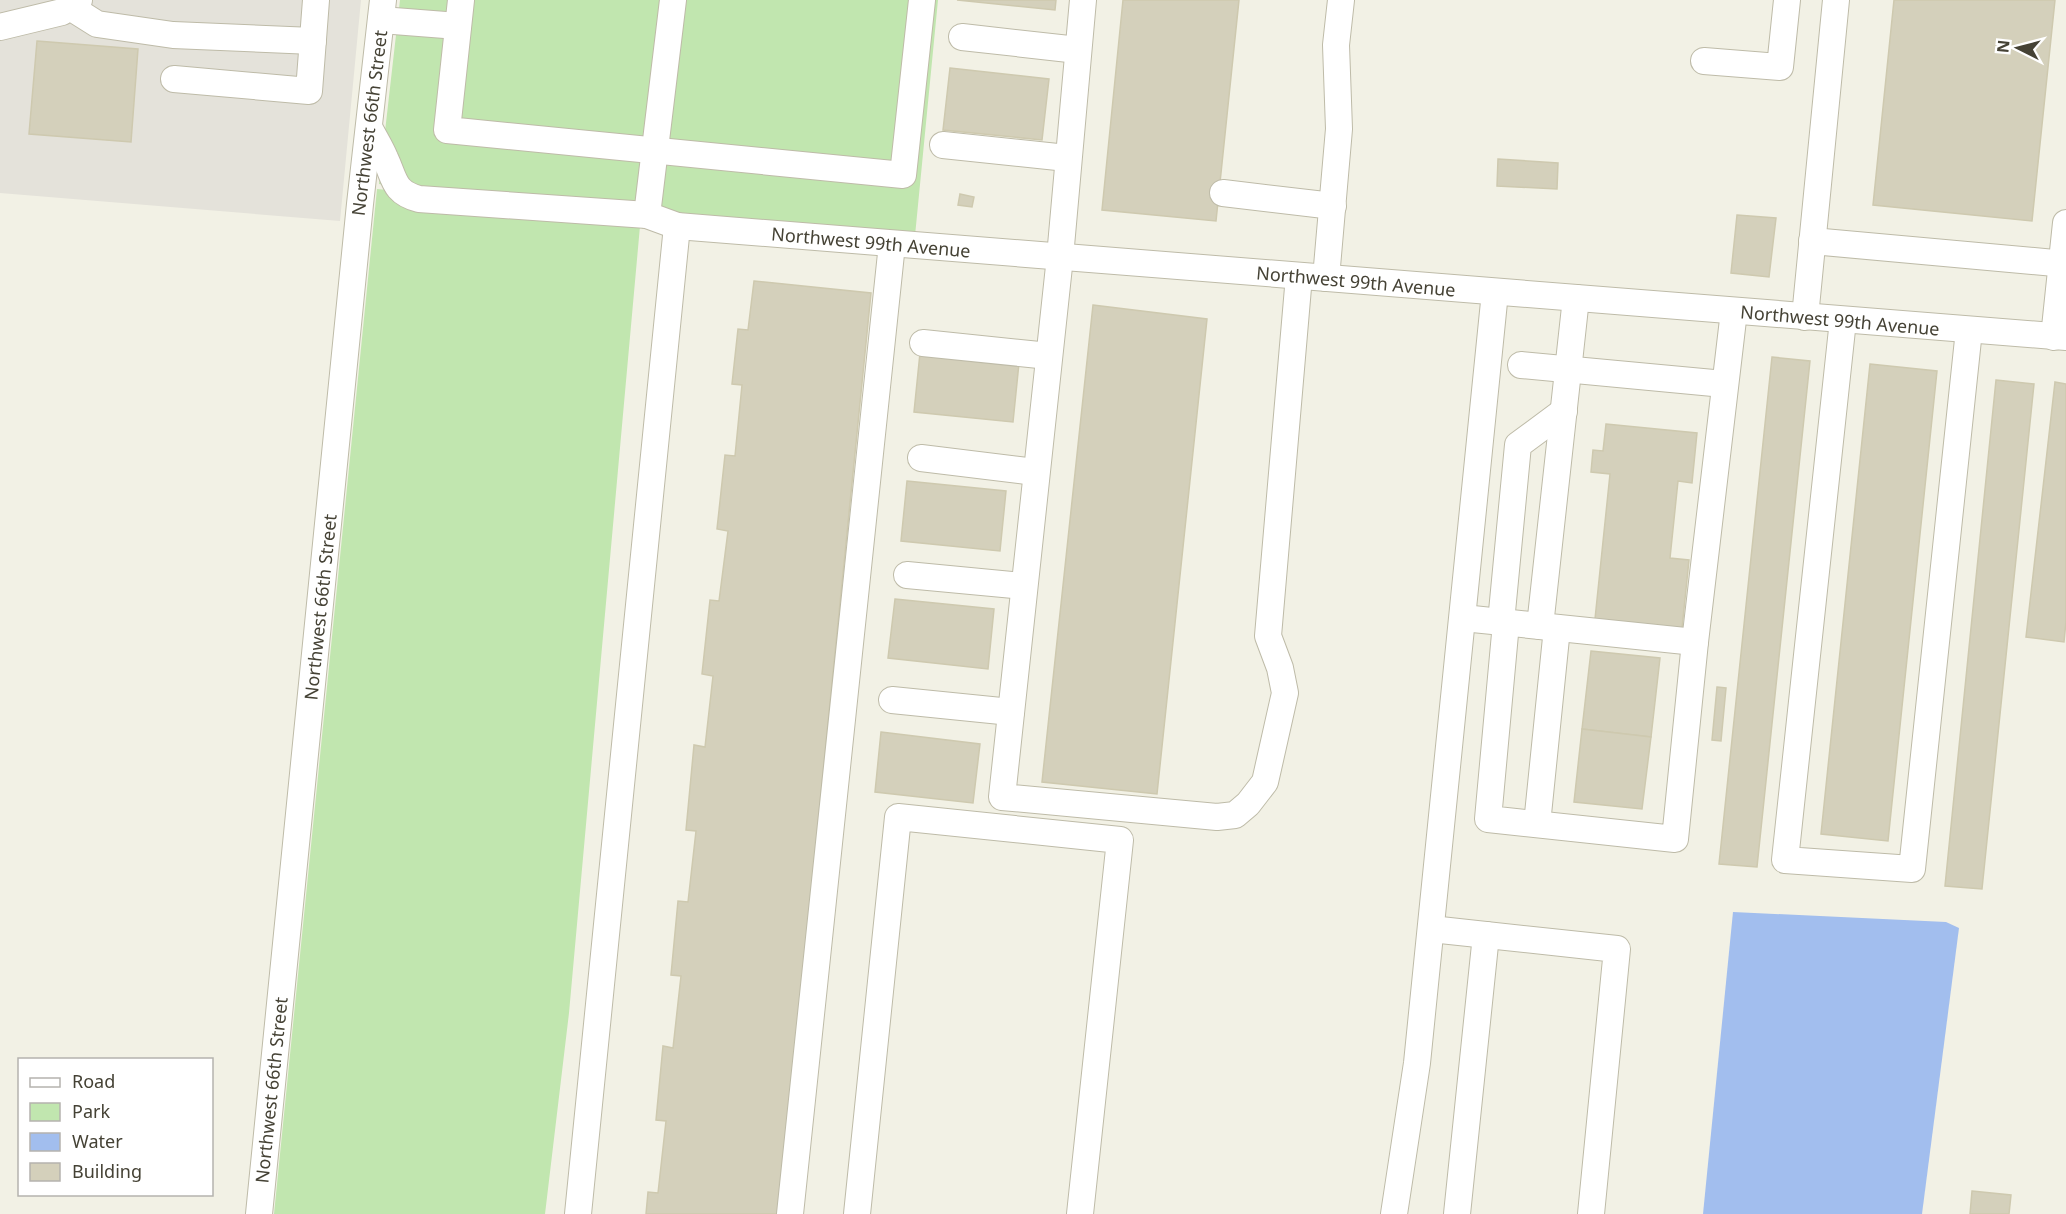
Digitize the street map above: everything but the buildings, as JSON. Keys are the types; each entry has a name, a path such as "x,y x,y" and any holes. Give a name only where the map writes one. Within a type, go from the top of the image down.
{"street":[{"path":"174,79 309,91 316,0"},
{"path":"461,0 447,130 903,175 922,0"},
{"path":"647,215 673,0"},
{"path":"1083,0 1067,158 1060,257 1035,472 1002,797 1217,817 1235,815 1248,804 1265,782 1285,693 1280,668 1268,636 1299,276"},
{"path":"1326,278 1339,129 1336,45 1341,0"},
{"path":"1704,61 1780,68 1787,0"},
{"path":"1805,317 1836,0"},
{"path":"0,27 21,24 74,3 97,24 173,35 313,41"},
{"path":"382,10 458,26"},
{"name":"Northwest 66th Street","path":"259,1214 382,10"},
{"path":"962,37 1078,50"},
{"name":"Northwest 99th Avenue","path":"369,129 387,161 395,184 412,197 647,215 677,226 2060,337"},
{"path":"944,145 1067,158"},
{"path":"1223,193 1333,206"},
{"path":"2060,337 2066,223"},
{"path":"578,1214 677,226"},
{"path":"1812,240 2064,264"},
{"path":"790,1214 892,244"},
{"path":"1394,1214 1415,1082 1495,292"},
{"path":"1536,824 1548,627 1548,542 1576,298"},
{"path":"1564,411 1518,445 1488,819 1675,839 1695,642 1734,311"},
{"path":"1843,320 1785,860 1912,869 1969,330"},
{"path":"923,344 1049,356"},
{"path":"1521,365 1724,384"},
{"path":"921,458 1035,472"},
{"path":"1509,548 1548,542"},
{"path":"907,575 1023,586"},
{"path":"1462,618 1695,642"},
{"path":"892,700 1011,712"},
{"path":"857,1214 898,817 1120,840 1080,1214"},
{"path":"1431,929 1617,949 1591,1214"},
{"path":"1457,1214 1486,935"}],"shaded area":[{"path":"0,0 361,0 340,221 0,193"}],"green space":[{"path":"400,0 938,0 914,246 641,215 569,1013 545,1214 274,1214 377,189 597,210 379,184"}],"water":[{"path":"1733,912 1946,922 1959,928 1922,1214 1703,1214"}]}
